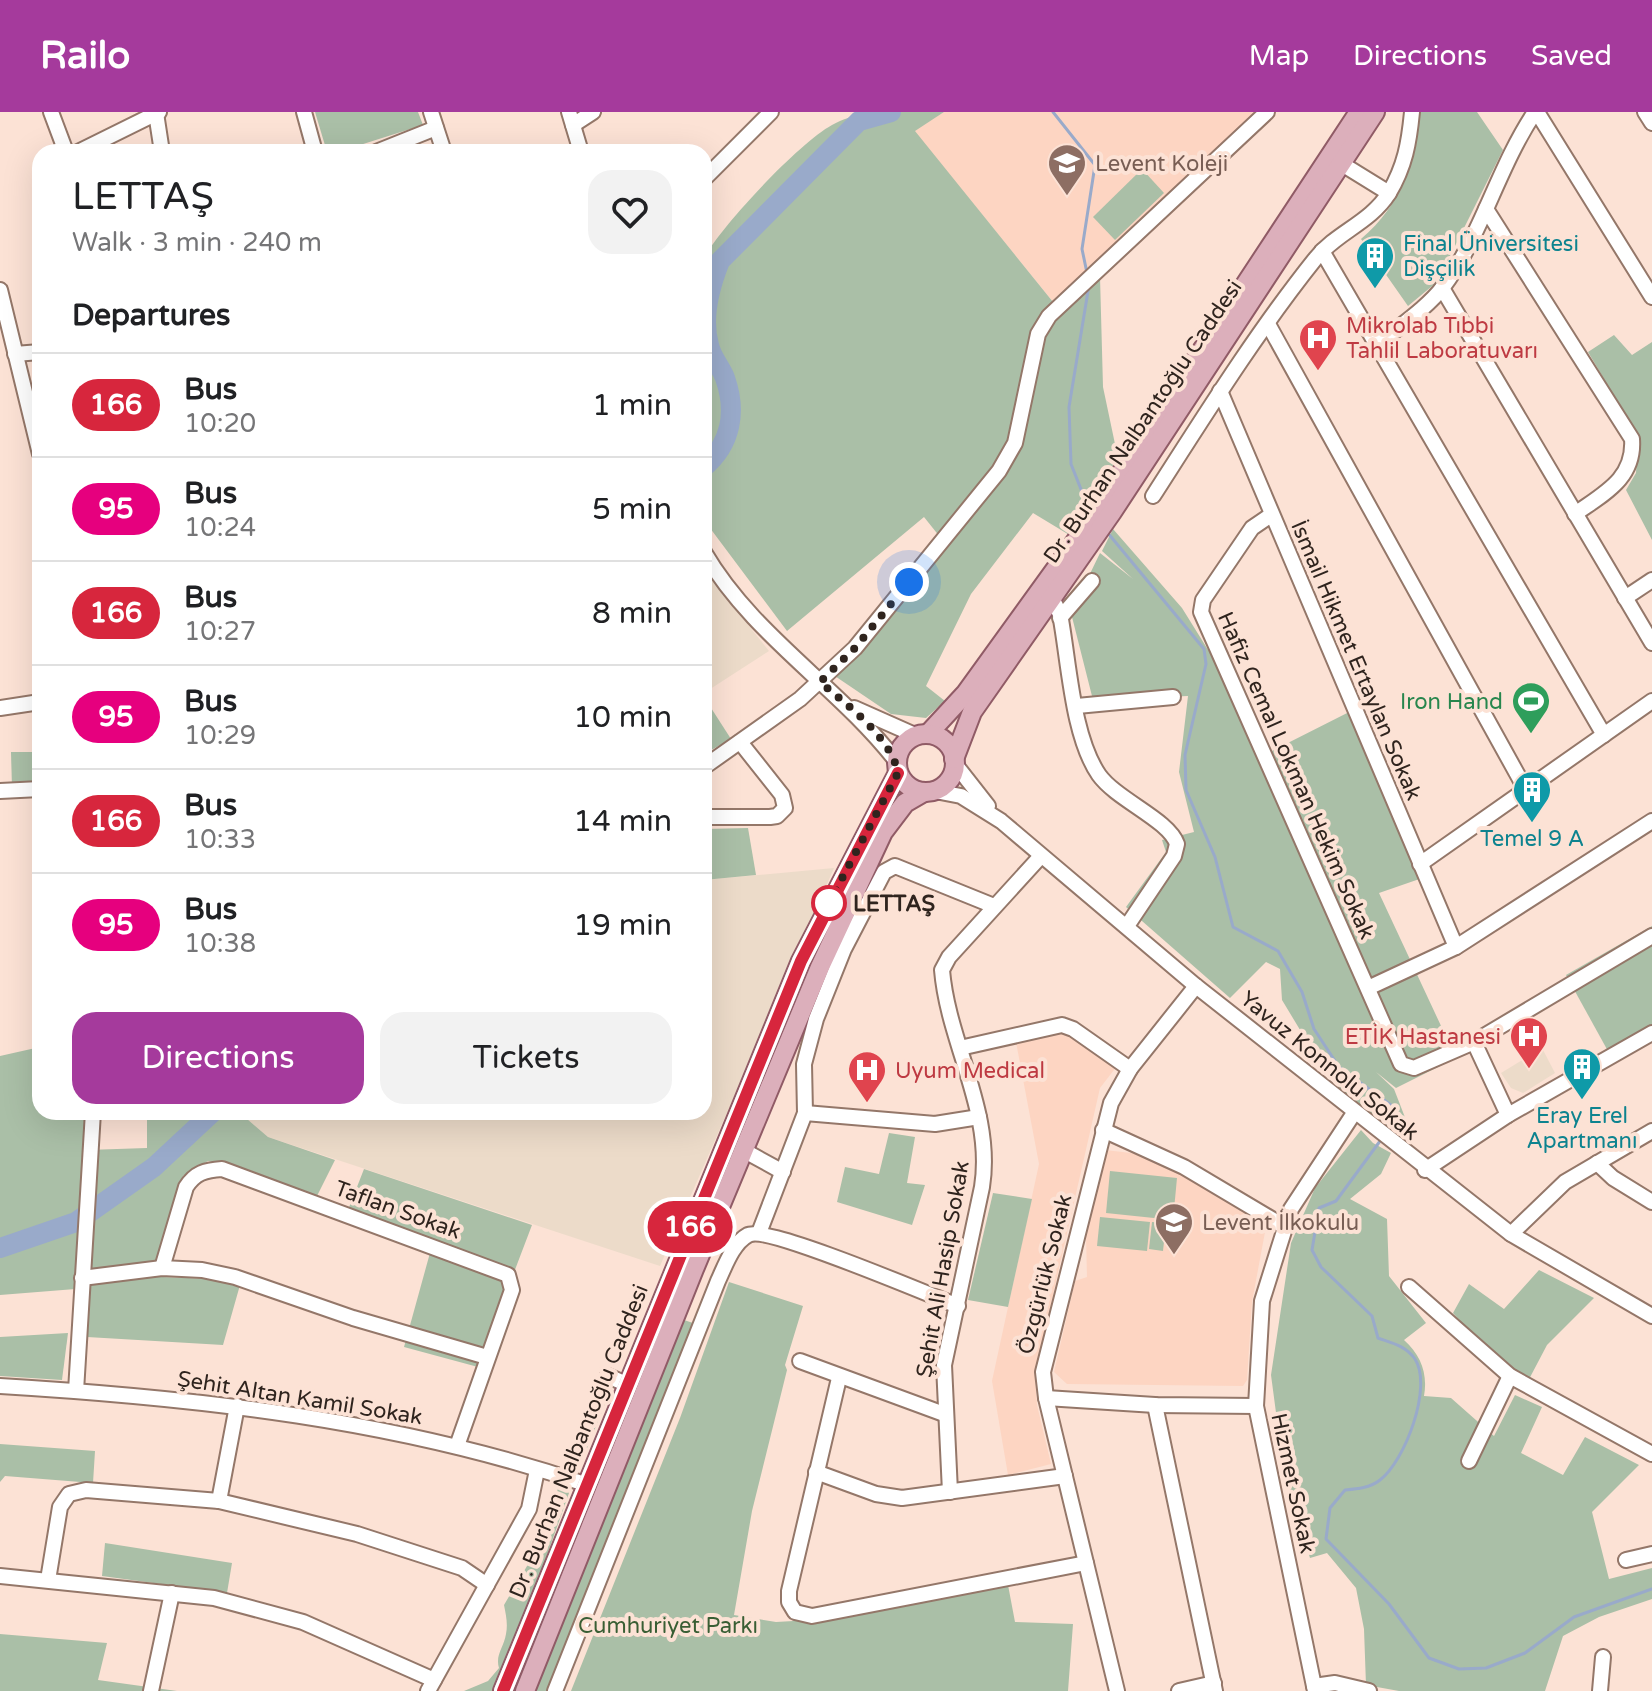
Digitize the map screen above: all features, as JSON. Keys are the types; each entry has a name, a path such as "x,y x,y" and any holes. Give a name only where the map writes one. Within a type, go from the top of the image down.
{"main road":[{"name":"Dr. Burhan Nalbantoğlu Caddesi","path":"1107,507 1359,112"},
{"name":"Dr. Burhan Nalbantoğlu Caddesi","path":"922,735 962,698 1084,540 1375,112"},
{"name":"Dr. Burhan Nalbantoğlu Caddesi","path":"955,762 972,712 1052,598 1084,540"},
{"path":"922,735 945,742 955,762 949,781 930,792 908,787 898,767 903,746 922,735"},
{"name":"Dr. Burhan Nalbantoğlu Caddesi","path":"503,1691 801,961 898,767"},
{"name":"Dr. Burhan Nalbantoğlu Caddesi","path":"525,1691 815,977 883,832 905,803 930,792"}],"street":[{"path":"51,112 63,144"},
{"path":"304,112 313,144"},
{"path":"431,112 441,144"},
{"path":"576,144 571,119 593,112"},
{"path":"712,171 771,112"},
{"path":"712,761 820,682 855,648 999,471 1015,443 1038,334 1067,297 1267,112"},
{"path":"1153,496 1220,391 1322,251 1367,219 1389,193 1407,155 1412,112"},
{"path":"1377,345 1442,288 1486,209 1508,156 1536,112 1652,297"},
{"path":"1645,112 1652,123"},
{"path":"94,144 158,113 161,144"},
{"path":"405,144 436,128"},
{"path":"1342,164 1389,193"},
{"path":"1486,209 1632,439 1631,457 1622,480 1575,514"},
{"path":"1322,251 1604,735"},
{"path":"1442,288 1652,643"},
{"path":"0,290 32,422"},
{"path":"1268,324 1526,790"},
{"path":"15,354 32,353"},
{"name":"İsmail Hikmet Ertaylan Sokak","path":"1220,391 1456,947"},
{"name":"Hafiz Cemal Lokman Hekim Sokak","path":"1271,515 1252,528 1203,600 1201,612 1398,1061 1405,1067 1419,1067 1474,1042"},
{"path":"712,563 755,620 843,702 898,767"},
{"path":"1625,598 1652,580"},
{"path":"1060,618 1092,581"},
{"path":"1052,598 1060,618 1085,744 1100,775 1119,796 1176,840 1175,854 1127,926"},
{"path":"1077,706 1173,697"},
{"path":"1420,864 1652,701"},
{"path":"843,702 922,735"},
{"path":"0,708 32,703"},
{"path":"712,817 770,817 785,808 782,795 740,742"},
{"name":"Yavuz Konnolu Sokak","path":"955,762 1001,821"},
{"path":"0,791 32,789"},
{"name":"Yavuz Konnolu Sokak","path":"930,792 961,796 1001,821 1196,986 1425,1170 1511,1234 1652,1316"},
{"path":"1368,988 1456,947 1652,821"},
{"name":"Şehit Ali Hasip Sokak","path":"950,1492 944,1365 984,1177 979,1117 960,1048 943,966 1041,856"},
{"path":"759,1233 805,1113 804,1064 816,1019 844,949 886,869 895,866 994,906"},
{"path":"1508,1115 1474,1042 1652,936"},
{"name":"Özgürlük Sokak","path":"1117,1691 1046,1398 1044,1367 1113,1099 1130,1069 1196,986"},
{"path":"960,1048 1066,1026 1130,1069"},
{"path":"1425,1170 1508,1115 1652,1033"},
{"path":"805,1113 935,1124 979,1117"},
{"name":"Hizmet Sokak","path":"1314,1689 1256,1406 1262,1301 1295,1201 1354,1113"},
{"path":"76,1391 93,1120"},
{"path":"1103,1130 1184,1167 1285,1227"},
{"path":"1511,1234 1552,1192 1652,1131"},
{"path":"743,1150 783,1172"},
{"path":"1597,1163 1613,1178 1652,1202"},
{"name":"Taflan Sokak","path":"162,1268 186,1187 193,1176 207,1169 222,1169 508,1275 512,1290 457,1446"},
{"path":"555,1691 718,1281 747,1235 759,1233 840,1259 958,1306"},
{"path":"82,1278 162,1268 235,1277 353,1318 487,1357"},
{"path":"1409,1287 1510,1376 1652,1454"},
{"path":"800,1361 839,1378 944,1414"},
{"path":"608,1376 626,1384"},
{"path":"1469,1461 1510,1376"},
{"path":"839,1378 789,1591 793,1610 812,1616 1086,1563"},
{"name":"Şehit Altan Kamil Sokak","path":"0,1386 237,1406 357,1424 457,1446 588,1485"},
{"path":"1046,1398 1155,1405 1256,1406"},
{"path":"1155,1405 1215,1687 1179,1691"},
{"path":"219,1501 237,1406"},
{"path":"0,1576 214,1598 303,1622 431,1686 529,1509 537,1470"},
{"path":"816,1472 885,1496 950,1492 1065,1476"},
{"path":"48,1580 60,1507 69,1494 86,1490 219,1501 357,1534 462,1568 487,1585"},
{"path":"1626,1560 1652,1554"},
{"path":"151,1691 172,1593"},
{"path":"1600,1691 1603,1657"},
{"path":"1314,1689 1335,1683 1369,1691"}],"shaded area":[{"name":"Levent Koleji","path":"944,112 1255,112 1054,303 914,131"},
{"path":"712,580 769,651 712,688"},
{"path":"834,868 660,1266 268,1137 248,1120 712,1120 712,879"},
{"path":"1058,1027 1117,1066 1100,1088 1035,1374 1037,1405 1051,1464 1008,1475 992,1381 1039,1164 1016,1042"},
{"name":"ETİK Hastanesi","path":"1542,1048 1555,1073 1523,1093 1511,1088 1501,1073"},
{"name":"Levent İlkokulu","path":"1105,1150 1140,1154 1172,1165 1256,1215 1265,1232 1252,1302 1247,1380 1243,1386 1067,1384 1054,1372 1075,1281 1087,1277 1086,1235"}],"green space":[{"path":"315,112 418,112 423,125 363,144 325,144"},
{"path":"867,112 944,112 915,131 1053,302 1100,277 1103,387 1119,463 1071,536 1033,513 971,594 926,686 945,701 926,718 891,714 826,670 940,537 924,517 787,631 712,531 712,246 782,166 818,135 844,119"},
{"path":"1419,112 1477,112 1503,150 1437,282 1408,306 1361,239 1387,212 1403,182 1413,150"},
{"path":"1142,169 1164,193 1115,240 1093,217"},
{"path":"1614,335 1632,355 1652,342 1652,540 1626,490 1636,473 1638,436 1588,352"},
{"path":"1113,529 1182,608 1210,653 1258,758 1359,707 1431,875 1379,893 1456,1058 1396,1088 1376,1072 1394,1089 1406,1120 1398,1135 1341,1090 1317,1058 1282,1000 1280,969 1266,962 1230,998 1126,907 1166,852 1162,840 1194,832 1179,772 1188,696 1093,700 1071,613 1100,553 1133,579 1102,551"},
{"path":"712,709 731,739 712,750"},
{"path":"11,752 32,752 32,786 12,787"},
{"path":"748,828 756,875 712,879 712,829"},
{"path":"1652,926 1652,1040 1614,1062 1566,975"},
{"path":"32,1049 32,1120 89,1120 87,1150 147,1148 147,1120 248,1120 268,1137 335,1160 316,1198 249,1170 208,1161 183,1176 163,1277 213,1279 240,1285 223,1345 87,1337 88,1288 0,1295 0,1056"},
{"path":"1361,1130 1373,1143 1391,1153 1381,1174 1350,1199 1387,1219 1389,1276 1426,1323 1404,1340 1422,1365 1424,1396 1451,1398 1494,1436 1515,1395 1542,1407 1521,1453 1563,1475 1585,1437 1639,1465 1592,1512 1609,1579 1652,1568 1652,1599 1599,1617 1563,1636 1545,1691 1399,1691 1366,1685 1364,1629 1356,1588 1327,1553 1310,1558 1284,1473 1271,1375 1291,1243 1315,1188"},
{"path":"889,1133 915,1137 907,1183 925,1185 912,1225 837,1202 845,1167 879,1174"},
{"path":"364,1169 532,1225 478,1367 404,1347 433,1242 348,1210"},
{"path":"1110,1171 1177,1178 1173,1220 1106,1213"},
{"path":"993,1193 1032,1199 1008,1307 968,1300"},
{"path":"1100,1217 1150,1222 1147,1251 1097,1246"},
{"path":"1152,1222 1166,1223 1163,1251 1149,1249"},
{"path":"1539,1270 1594,1298 1547,1345 1527,1383 1484,1348 1453,1313 1469,1284 1504,1309"},
{"name":"Cumhuriyet Parkı","path":"729,1282 803,1306 785,1365 787,1370 752,1511 734,1615 776,1622 829,1619 1008,1585 1015,1622 1073,1624 1068,1691 571,1691 680,1418"},
{"path":"681,1319 693,1323 549,1691 533,1691"},
{"path":"68,1333 62,1380 0,1376 0,1337"},
{"path":"607,1386 611,1389 581,1463 569,1465"},
{"path":"0,1444 95,1451 93,1483 5,1476 0,1482"},
{"path":"559,1479 569,1493 499,1691 464,1691 488,1681 499,1668 499,1655 507,1630 504,1605 553,1522"},
{"path":"105,1543 232,1563 227,1593 102,1576"},
{"path":"0,1634 107,1643 98,1680 177,1691 0,1691"}],"waterway":[{"path":"712,285 720,261 859,121 891,112"},
{"path":"1053,112 1095,165 1082,249 1087,273"},
{"path":"1088,507 1071,464 1069,407 1089,285"},
{"path":"712,354 729,391 731,415 726,438 712,459"},
{"path":"1107,532 1204,649 1206,664 1185,755 1186,790 1215,857 1233,927 1278,951 1302,992 1314,1029 1339,1067 1395,1108 1386,1130"},
{"path":"0,1248 76,1222 154,1167 204,1120"},
{"path":"1383,1137 1336,1201 1319,1208 1312,1250 1321,1267 1372,1316 1378,1338 1403,1348 1415,1359 1421,1387 1414,1423 1399,1457 1372,1485 1345,1490 1330,1508 1326,1539 1389,1604 1429,1658 1459,1669 1486,1668 1525,1653 1574,1617 1652,1589"}],"bus line":[{"name":"166","path":"503,1691 674,1265 801,961 898,773"}],"place":[{"name":"Levent Koleji","path":"1067,197"},
{"name":"Final Üniversitesi Dişçilik","path":"1375,290"},
{"name":"Mikrolab Tıbbi Tahlil Laboratuvarı","path":"1318,372"},
{"name":"Iron Hand","path":"1531,735"},
{"name":"Temel 9 A","path":"1532,824"},
{"name":"LETTAŞ","path":"829,903"},
{"name":"ETİK Hastanesi","path":"1529,1070"},
{"name":"Eray Erel Apartmanı","path":"1582,1101"},
{"name":"Uyum Medical","path":"867,1104"},
{"name":"Levent İlkokulu","path":"1174,1256"}],"route":[{"path":"829,903 898,773 897,762 879,739 820,682 855,648 909,582"}]}
